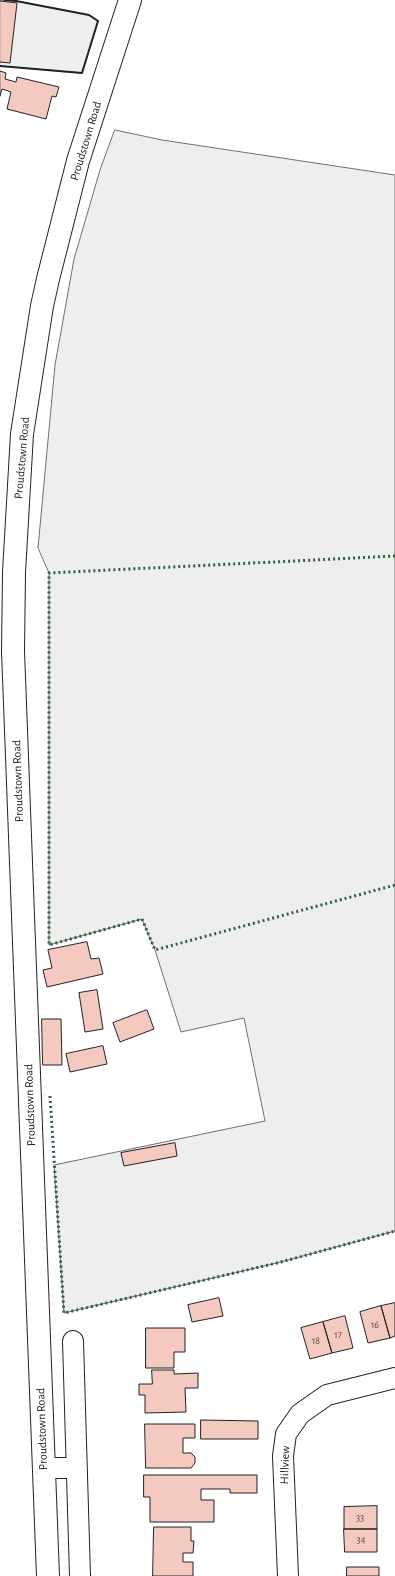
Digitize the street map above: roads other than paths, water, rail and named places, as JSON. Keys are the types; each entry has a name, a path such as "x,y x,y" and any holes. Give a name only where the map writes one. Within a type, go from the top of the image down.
{"main road":[{"name":"Proudstown Road","path":"48,1576 13,651 14,572 22,434 48,279 78,161 130,0"}],"street":[{"path":"73,1341 80,1576"},
{"name":"Hillview","path":"288,1576 283,1456 286,1434 300,1414 327,1395 395,1378"},
{"path":"44,1468 76,1468"}]}
